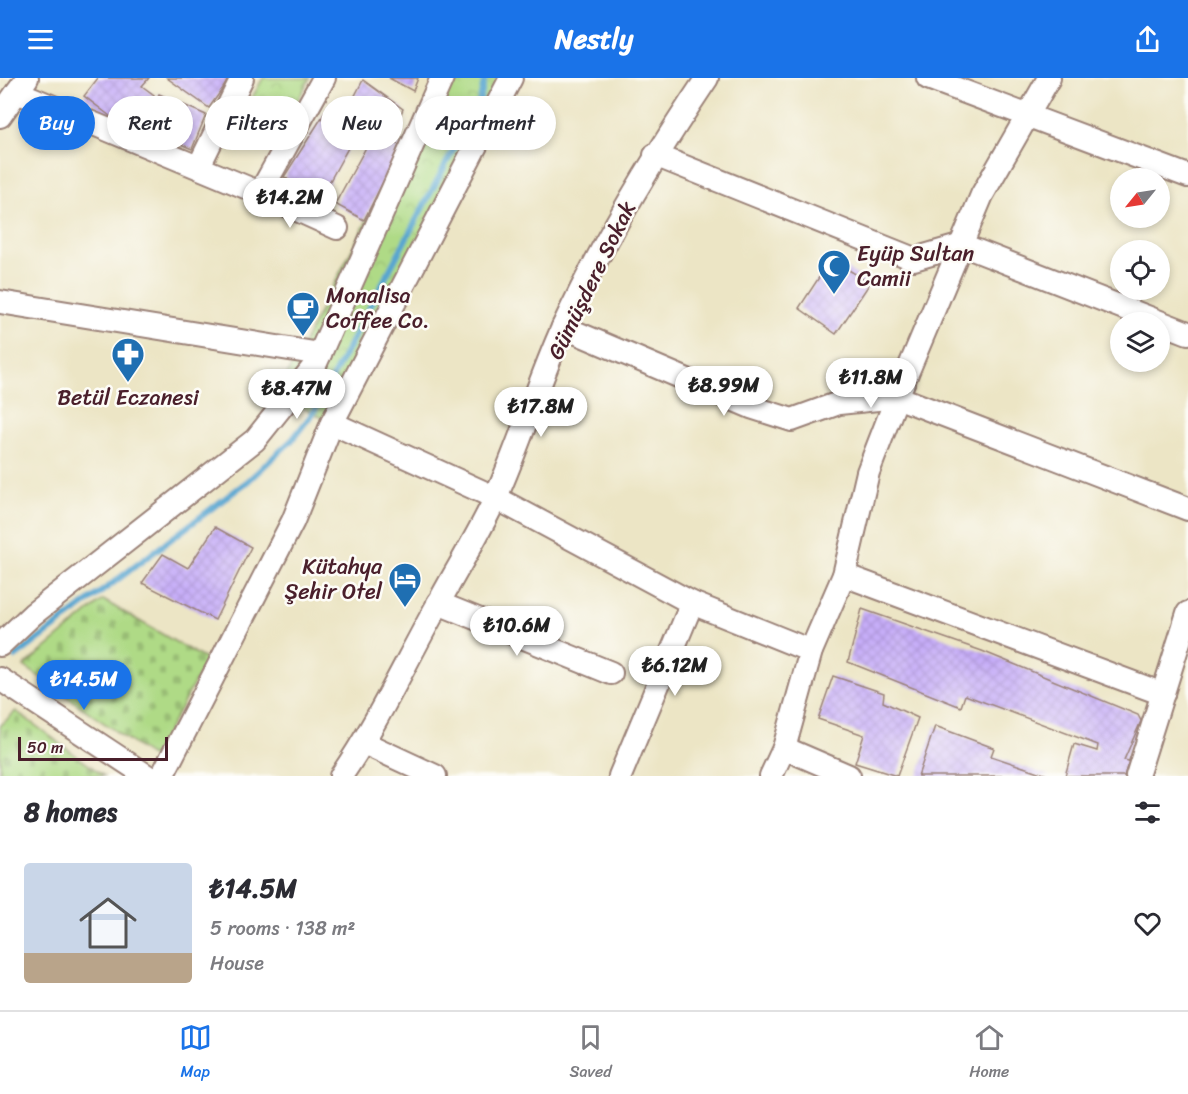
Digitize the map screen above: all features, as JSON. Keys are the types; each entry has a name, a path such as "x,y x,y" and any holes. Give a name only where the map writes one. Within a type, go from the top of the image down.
{"street":[{"path":"199,166 242,78"},
{"path":"260,193 324,78"},
{"path":"0,645 33,614 255,440 315,365 442,78"},
{"path":"162,776 293,521 332,423 511,78"},
{"name":"Gümüşdere Sokak","path":"341,776 364,743 438,603 465,560 496,498 563,327 655,155 707,78"},
{"path":"928,78 1188,176"},
{"path":"771,776 784,748 812,651 844,575 868,472 897,397 982,195 1049,78"},
{"path":"0,116 22,85 337,228"},
{"path":"655,155 914,259 962,245 1188,333"},
{"path":"0,302 320,354"},
{"path":"563,327 751,407 792,420 839,403 897,397 1188,509"},
{"path":"332,423 496,498 692,603 812,651"},
{"path":"844,575 1163,694"},
{"path":"438,603 611,673"},
{"path":"620,776 692,603"},
{"path":"1137,776 1188,614"},
{"path":"0,679 147,776"},
{"path":"364,743 435,776"},
{"path":"784,748 849,776"}],"green space":[{"path":"263,78 310,78 300,96 253,96"},
{"path":"441,78 510,78 501,96 432,96"},
{"path":"415,128 415,150 473,150 332,423 277,394"},
{"path":"103,600 207,660 153,758 24,666"},
{"path":"16,711 104,776 0,776 0,726"}],"building":[{"path":"98,78 149,78 142,86 154,95 107,96 107,114 95,104 95,96 84,96"},
{"path":"167,78 230,78 217,96 205,96 205,105"},
{"path":"389,78 418,78 413,91"},
{"path":"363,80 385,96 355,96"},
{"path":"193,109 205,115 193,147"},
{"path":"321,119 321,150 347,150 320,199 284,177 301,150 309,150 309,138"},
{"path":"365,150 399,150 364,220 335,204"},
{"name":"Eyüp Sultan Camii","path":"831,259 870,283 836,334 799,308"},
{"path":"215,527 251,547 215,620 142,583 163,554 188,568"},
{"path":"862,609 982,651 1138,715 1141,721 1124,760 1129,761 1124,776 1065,776 1074,744 1097,751 1098,745 965,695 961,707 848,662"},
{"path":"833,676 884,693 883,702 918,718 897,776 855,763 864,735 818,719"},
{"path":"935,726 994,748 991,756 1050,776 918,776"}],"waterway":[{"path":"15,657 248,481 292,440 315,410 480,100 485,78"}],"place":[{"name":"Eyüp Sultan Camii","path":"834,295"},
{"name":"Monalisa Coffee Co.","path":"303,337"},
{"name":"Betül Eczanesi","path":"128,383"},
{"name":"Kütahya Şehir Otel","path":"405,608"}]}
